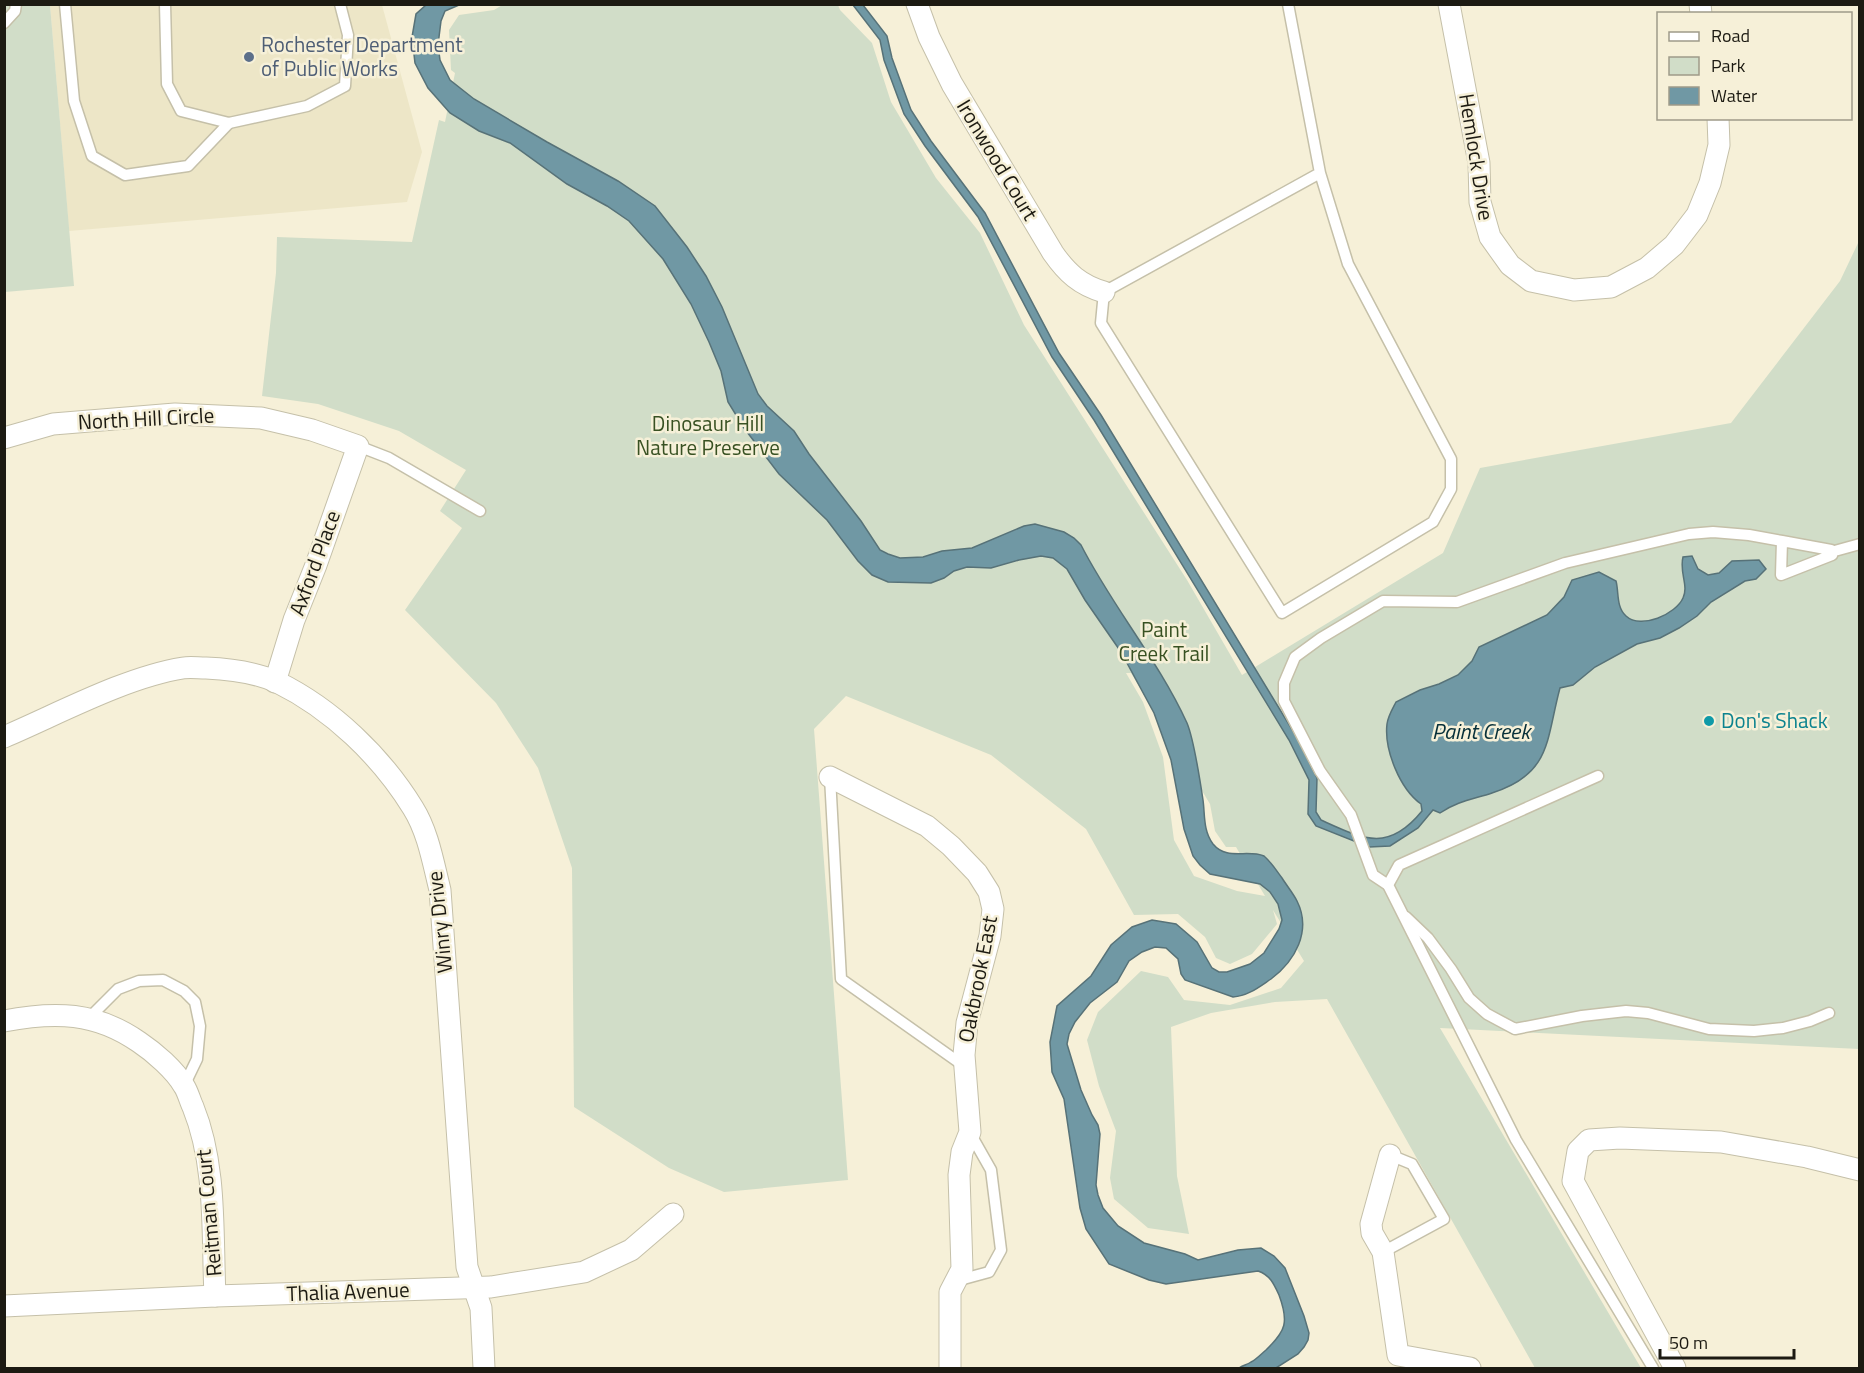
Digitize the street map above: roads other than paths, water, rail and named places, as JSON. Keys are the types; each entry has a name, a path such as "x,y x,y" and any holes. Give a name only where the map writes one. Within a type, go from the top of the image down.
{"street":[{"name":"Ironwood Court","path":"917,4 929,37 952,84 1053,253 1066,272 1077,281 1089,288 1104,292"},
{"name":"Hemlock Drive","path":"1449,4 1479,163 1480,202 1490,237 1510,265 1531,280 1574,290 1611,287 1647,268 1674,245 1697,215 1710,183 1719,145 1718,120"},
{"name":"North Hill Circle","path":"4,438 53,424 176,414 261,418 312,430 358,446"},
{"name":"Axford Place","path":"275,682 294,620 358,446"},
{"name":"Winry Drive","path":"4,738 121,686 157,673 185,667 228,669 275,682 312,702 351,733 386,770 414,809 429,842 440,890 467,1267 481,1311 484,1368"},
{"name":"Oakbrook East","path":"830,777 927,826 951,846 977,873 989,892 993,909 990,936 967,1023 964,1066 970,1132 962,1152 959,1175 962,1269 951,1292 950,1368"},
{"name":"Reitman Court","path":"4,1021 57,1015 89,1018 123,1031 153,1052 184,1086 200,1125 209,1172 215,1296"},
{"path":"1676,1368 1573,1181 1578,1151 1589,1140 1620,1138 1721,1142 1806,1157 1860,1170"},
{"path":"1390,1155 1371,1224 1372,1233 1383,1252 1398,1355 1470,1368"},
{"name":"Thalia Avenue","path":"4,1306 215,1296 475,1288 584,1272 631,1250 673,1214"}],"lane":[{"path":"4,22 15,11 16,4"},
{"path":"65,4 74,101 93,156 125,175 188,166 229,123"},
{"path":"165,4 167,84 180,111 229,123 307,106 345,86 348,35 340,4"},
{"path":"1288,4 1320,173 1348,264 1451,459 1451,489 1433,522 1282,613 1101,323 1104,292 1320,173"},
{"path":"358,446 389,458 480,511"},
{"path":"1653,1368 1516,1140 1388,885 1373,875 1351,815 1320,771 1284,701 1284,683 1295,657 1321,638 1383,601 1457,603 1565,563 1689,534 1713,532 1749,535 1831,550 1831,552"},
{"path":"1782,541 1781,575 1832,555 1831,552"},
{"path":"1831,552 1860,544"},
{"path":"1388,885 1399,865 1598,776"},
{"path":"830,777 841,979 964,1066"},
{"path":"1400,910 1428,938 1469,998 1487,1014 1515,1029 1582,1016 1626,1011 1648,1013 1709,1029 1754,1031 1801,1023 1829,1013"},
{"path":"89,1018 118,989 140,981 163,980 184,991 195,1002 200,1026 197,1059 184,1086"},
{"path":"956,1281 989,1272 1000,1250 991,1170 970,1132"},
{"path":"1383,1252 1444,1219 1412,1164 1390,1155"}],"water":[{"path":"426,5 459,5 445,11 441,21 438,45 440,60 450,80 474,99 618,181 655,206 706,276 722,307 758,394 767,406 794,431 880,550 900,558 923,557 942,551 972,548 1024,526 1035,524 1064,532 1081,545 1093,568 1163,677 1187,723 1210,839 1224,852 1264,856 1276,869 1295,898 1303,923 1299,944 1280,972 1248,993 1233,997 1185,980 1181,974 1178,959 1166,948 1155,947 1129,961 1117,982 1090,1003 1075,1022 1067,1044 1081,1090 1100,1134 1096,1185 1098,1195 1103,1208 1118,1226 1144,1243 1185,1254 1198,1260 1238,1250 1261,1248 1274,1256 1285,1268 1309,1333 1308,1340 1298,1354 1276,1368 1239,1368 1253,1361 1266,1350 1284,1326 1284,1312 1279,1295 1269,1277 1258,1271 1166,1284 1149,1280 1109,1264 1086,1229 1080,1208 1064,1099 1052,1072 1050,1042 1057,1006 1091,976 1111,945 1132,927 1152,920 1176,924 1197,942 1212,968 1219,972 1227,972 1250,964 1264,953 1282,920 1278,904 1270,892 1260,884 1210,874 1193,856 1184,829 1171,760 1154,713 1121,652 1085,600 1067,569 1053,558 1041,556 991,568 967,567 931,583 888,582 872,575 858,561 827,520 779,474 744,428 728,402 721,371 691,304 663,259 629,221 567,184 510,143 479,131 450,113 428,88 415,63 412,37 416,14"},
{"name":"Paint Creek","path":"853,5 863,5 887,36 892,58 911,110 931,141 985,213 1059,353 1101,415 1296,736 1317,778 1316,812 1321,820 1350,833 1374,838 1398,833 1410,824 1422,811 1421,804 1406,789 1400,779 1388,745 1387,724 1396,702 1458,675 1472,661 1479,647 1547,615 1564,597 1572,580 1599,572 1616,581 1619,604 1626,616 1632,620 1649,621 1673,610 1683,598 1685,589 1683,557 1692,556 1698,569 1708,575 1719,573 1732,561 1759,560 1766,569 1756,579 1745,581 1711,602 1697,616 1679,628 1660,638 1637,644 1595,667 1573,685 1560,688 1543,752 1536,765 1526,776 1512,785 1459,803 1440,813 1433,810 1418,828 1390,846 1369,847 1316,826 1308,814 1309,780 1289,740 1094,420 1052,357 978,217 904,114 884,60 880,40"}],"place":[{"name":"Rochester Department of Public Works","path":"249,57"},
{"name":"Don's Shack","path":"1709,721"}],"park label":[{"name":"Dinosaur Hill Nature Preserve","path":"708,436"},
{"name":"Paint Creek Trail","path":"1164,642"}]}
